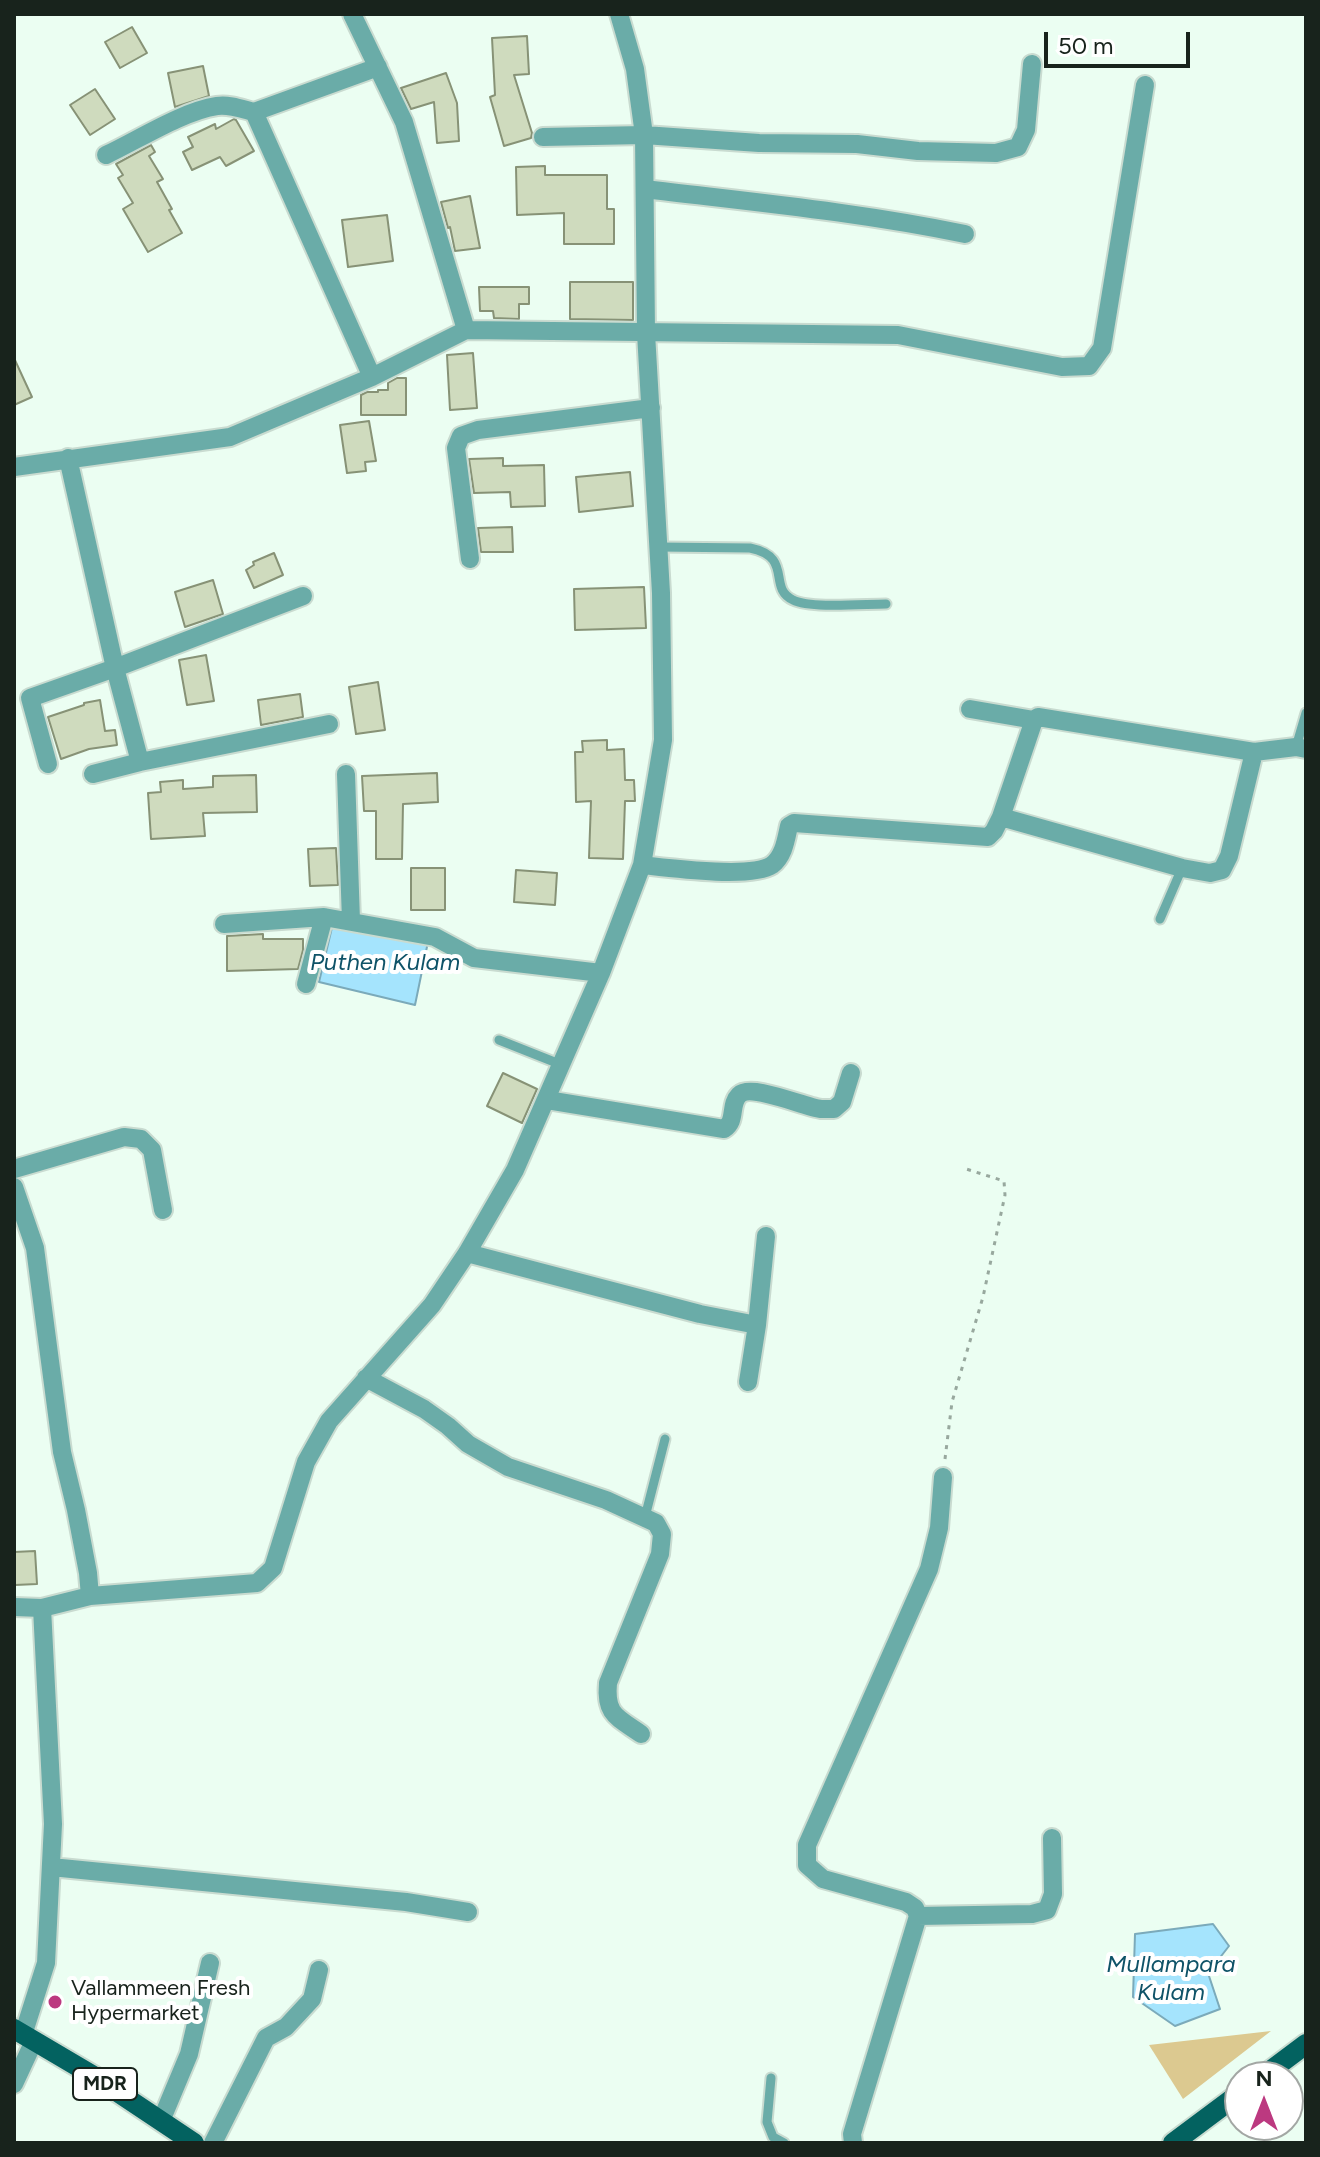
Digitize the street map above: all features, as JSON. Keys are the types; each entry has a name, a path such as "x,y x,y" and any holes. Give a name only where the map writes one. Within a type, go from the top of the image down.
{"main road":[{"name":"MDR","path":"24,2035 92,2075 194,2143"},
{"path":"1283,2061 1306,2044"},
{"path":"1173,2143 1224,2105"}],"street":[{"path":"352,14 404,122 466,330"},
{"path":"14,1607 42,1608 90,1596 257,1583 273,1568 306,1462 329,1421 432,1305 467,1253 515,1170 601,973 642,865 663,740 659,547 646,333 644,135 635,69 619,14"},
{"path":"543,137 644,135 996,153 1018,147 1026,130 1032,64"},
{"path":"106,155 184,116 217,106 254,112 378,67"},
{"path":"14,467 230,437 372,377 466,330 898,335 1062,367 1089,366 1102,348 1145,85"},
{"path":"254,112 372,377"},
{"path":"645,189 771,202 965,234"},
{"path":"470,559 456,448 461,436 478,430 651,408"},
{"path":"68,458 115,668 140,762"},
{"path":"48,764 30,698 303,596"},
{"path":"970,709 1254,752 1301,748"},
{"path":"642,865 755,872 772,865 782,853 789,826 794,823 988,837 1001,817 1034,720"},
{"path":"93,774 329,724"},
{"path":"1001,817 1182,868 1210,873 1222,870 1229,856 1254,752"},
{"path":"346,774 351,921"},
{"path":"224,924 324,917 435,937 474,958 601,973"},
{"path":"306,984 324,917"},
{"path":"547,1100 724,1129 731,1124 736,1099 746,1092 821,1109 834,1109 842,1102 851,1073"},
{"path":"14,1169 124,1137 141,1139 152,1150 163,1210"},
{"path":"14,1187 21,1229 35,1248 62,1452 76,1510 90,1596"},
{"path":"748,1382 766,1236"},
{"path":"467,1253 700,1314 757,1325"},
{"path":"366,1378 424,1409 468,1444 508,1467 606,1500 656,1523 662,1534 660,1554 608,1683 606,1701 617,1717 641,1734"},
{"path":"853,2143 852,2134 918,1916 915,1908 906,1902 823,1879 807,1865 807,1845 929,1569 939,1528 943,1477"},
{"path":"14,2084 24,2035 46,1963 53,1824 42,1608"},
{"path":"918,1916 1032,1914 1047,1910 1053,1894 1052,1838"},
{"path":"51,1867 406,1902 468,1912"},
{"path":"161,2121 189,2054 210,1963"},
{"path":"213,2143 266,2038 286,2027 312,1999 319,1970"}],"lane":[{"path":"659,547 750,548 764,551 775,561 782,590 791,600 807,604 886,604"},
{"path":"1301,748 1306,713"},
{"path":"1160,919 1182,868"},
{"path":"499,1040 562,1065"},
{"path":"645,1517 665,1439"},
{"path":"771,2078 767,2122 773,2137 784,2143"}],"path":[{"path":"943,1477 952,1402 983,1297 1005,1195 1004,1181 963,1168"}],"shaded area":[{"path":"1271,2031 1232,2061 1224,2061 1224,2067 1183,2099 1149,2045"}],"water":[{"name":"Puthen Kulam","path":"334,919 429,937 415,1005 319,982"},
{"name":"Mullampara Kulam","path":"1213,1924 1229,1946 1208,1973 1220,2009 1175,2026 1133,1997 1135,1934"}],"building":[{"path":"132,27 147,53 120,68 105,42"},
{"path":"527,36 529,74 514,75 531,138 504,146 490,97 495,95 492,38"},
{"path":"203,66 209,96 175,107 168,73"},
{"path":"446,73 457,103 459,141 437,143 434,102 411,109 401,88"},
{"path":"95,89 115,119 90,135 70,105"},
{"path":"234,119 254,151 226,166 220,157 192,170 183,152 193,147 188,137 215,124 216,129"},
{"path":"151,145 155,152 149,156 163,179 157,182 182,233 148,252 123,209 133,203 118,178 123,175 116,164"},
{"path":"545,166 545,175 607,175 607,209 614,209 614,244 564,244 564,213 517,215 516,167"},
{"path":"470,196 480,248 455,251 441,202"},
{"path":"387,215 393,261 348,267 342,220"},
{"path":"570,282 633,282 633,320 570,319"},
{"path":"479,287 529,287 529,304 519,304 519,319 494,318 493,311 480,311"},
{"path":"473,353 477,408 450,410 447,355"},
{"path":"14,358 32,397 14,405"},
{"path":"397,378 406,378 406,415 361,415 361,395 388,390 388,383"},
{"path":"369,421 376,461 365,462 366,471 347,473 340,425"},
{"path":"503,458 503,466 544,465 545,506 511,507 510,492 474,493 469,459"},
{"path":"630,472 633,506 579,512 576,477"},
{"path":"512,527 513,552 481,552 478,528"},
{"path":"274,553 283,575 254,588 246,570 254,565 253,562"},
{"path":"213,580 223,614 185,627 175,592"},
{"path":"644,587 646,628 575,630 574,589"},
{"path":"206,655 214,701 187,705 179,660"},
{"path":"378,682 385,730 356,734 349,687"},
{"path":"300,694 303,717 261,725 258,700"},
{"path":"100,700 105,731 115,730 117,745 89,749 61,759 48,717"},
{"path":"607,740 607,750 624,749 625,780 634,780 635,801 625,801 623,859 589,858 591,801 576,802 575,752 583,752 582,741"},
{"path":"437,773 438,802 403,804 402,859 376,859 376,811 364,811 362,776"},
{"path":"256,775 257,812 203,813 205,836 151,839 148,793 161,792 160,782 183,780 183,789 213,787 213,776"},
{"path":"336,848 338,885 310,886 308,849"},
{"path":"411,868 445,868 445,910 411,910"},
{"path":"516,870 557,873 555,905 514,902"},
{"path":"263,934 263,939 303,939 298,969 227,971 227,936"},
{"path":"503,1073 537,1089 522,1123 487,1106"},
{"path":"35,1551 37,1584 15,1585 14,1552"}],"place":[{"name":"Vallammeen Fresh Hypermarket","path":"55,2002"}]}
